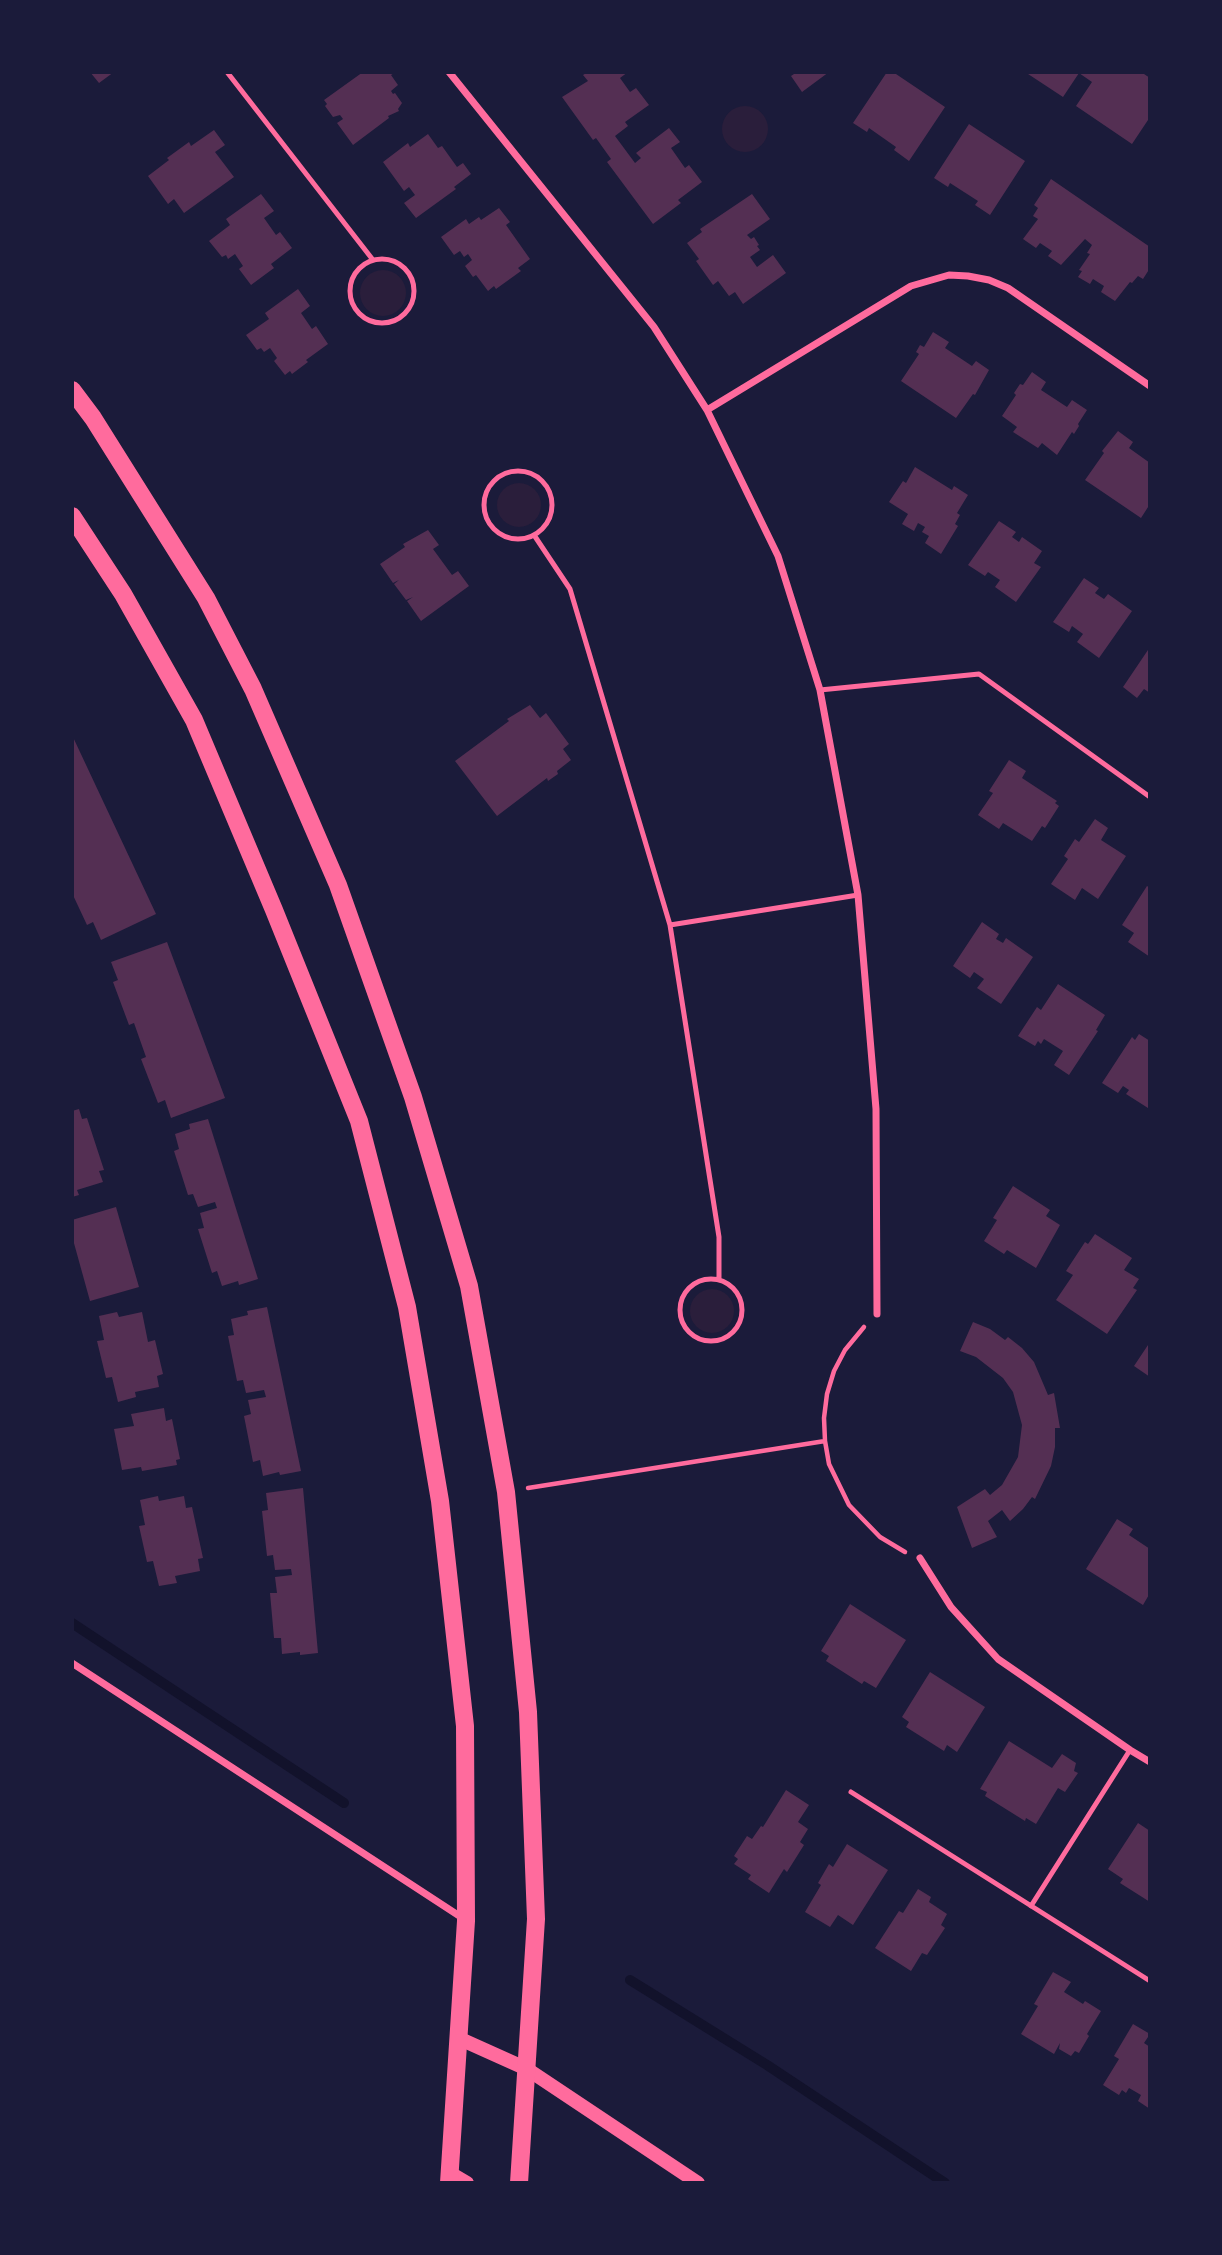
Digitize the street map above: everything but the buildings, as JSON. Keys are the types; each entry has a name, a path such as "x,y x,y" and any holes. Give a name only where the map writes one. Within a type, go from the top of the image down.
{"main road":[{"path":"72,390 93,418 206,598 253,689 338,885 413,1097 469,1286 506,1492 528,1712 536,1919 519,2183"},
{"path":"72,516 123,594 194,720 359,1121 407,1307 440,1501 465,1726 466,1921 449,2178 467,2183"},
{"path":"458,2038 527,2069 698,2183"}],"street":[{"path":"449,72 654,327 707,410 778,556 820,690 858,895 876,1109 877,1314"},
{"path":"707,410 911,286 949,275 989,279 1008,288 1150,386"},
{"path":"920,1559 951,1607 998,1659 1130,1751 1150,1762"},
{"path":"72,1663 466,1921"}],"lane":[{"path":"227,72 373,260"},
{"path":"386,259 398,263 408,271 414,282 415,295 411,307 403,317 392,323 379,324 367,320 357,312 351,300 350,288 354,276 362,266 373,260 386,259"},
{"path":"513,470 536,475 545,483 551,494 550,518 544,528 534,535 523,539 510,539 490,526 484,515 485,492 501,474 513,470"},
{"path":"534,535 570,589 670,925 719,1237 719,1279"},
{"path":"820,690 979,674 1150,797"},
{"path":"670,925 858,895"},
{"path":"719,1279 730,1284 738,1294 743,1306 742,1318 737,1329 728,1337 716,1342 704,1341 692,1336 684,1326 680,1303 685,1291 694,1283 719,1279"},
{"path":"1031,1906 1130,1751"},
{"path":"851,1792 1150,1981"}],"path":[{"path":"877,1314 845,1350 834,1371 824,1418 829,1464 849,1505 880,1537 920,1559"},
{"path":"506,1492 825,1441"}],"shaded area":[{"path":"745,106 761,113 768,129 761,145 745,152 729,145 722,129 729,113"},
{"path":"383,270 399,277 406,293 399,309 383,316 367,309 360,293 367,277"},
{"path":"519,483 535,489 541,505 535,521 519,527 503,521 497,505 503,489"},
{"path":"712,1289 727,1296 734,1311 727,1326 712,1333 697,1326 690,1311 697,1296"}],"waterway":[{"path":"72,1623 344,1803"},
{"path":"630,1980 767,2065 945,2183"}]}
